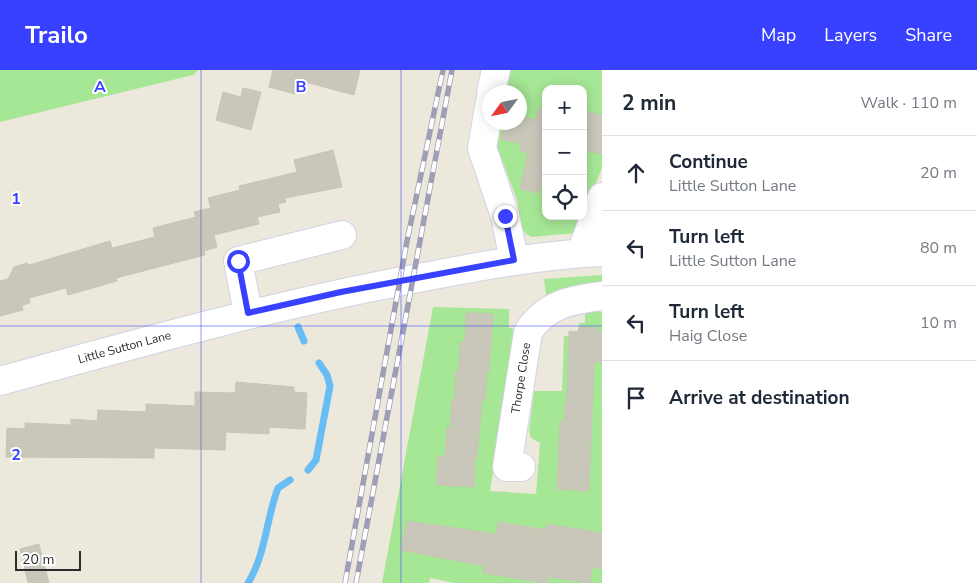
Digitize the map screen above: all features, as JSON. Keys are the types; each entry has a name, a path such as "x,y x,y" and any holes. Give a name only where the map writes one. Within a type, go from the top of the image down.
{"street":[{"path":"493,85 496,70"},
{"path":"485,130 482,148 505,216 514,260"},
{"path":"591,253 602,197"},
{"path":"248,313 238,261 342,235"},
{"name":"Little Sutton Lane","path":"0,381 248,313 341,292 514,260 591,253"},
{"name":"Thorpe Close","path":"521,467 506,467 528,332 545,312 582,299 602,296"}],"green space":[{"path":"0,70 198,70 193,75 0,122"},
{"path":"505,70 602,70 602,168 587,205 587,85 542,85 542,220 581,220 576,233 532,237 526,234 522,228 517,200 499,152 492,151 494,130 527,130 527,85 502,85"},
{"path":"602,275 602,287 547,301 544,279"},
{"path":"433,307 509,309 509,328 515,329 490,491 536,494 540,443 531,438 529,431 534,391 562,391 564,336 569,336 569,331 578,332 579,323 585,323 585,312 602,312 602,583 454,583 430,578 429,583 382,583"}],"building":[{"path":"273,70 360,70 354,95 298,80 295,94 269,87"},
{"path":"243,88 261,92 251,130 216,120 223,92 241,97"},
{"path":"538,108 542,108 542,180 539,193 520,189 528,153 520,151 521,144 501,139 503,130 527,130 527,118 536,120"},
{"path":"587,112 602,115 602,154 587,151"},
{"path":"333,150 342,187 285,198 286,202 278,204 280,212 257,217 259,224 214,235 217,247 204,251 205,255 116,278 117,281 68,295 66,288 29,298 30,303 22,305 23,310 0,316 0,281 8,279 14,267 27,263 29,265 110,241 112,248 155,237 153,228 196,217 194,212 211,208 208,198 240,190 239,186 297,172 294,160"},
{"path":"466,313 493,314 489,372 487,372 485,401 482,400 477,458 475,458 474,487 436,485 438,456 445,456 447,427 450,428 452,399 455,399 456,370 459,371 460,342 465,342"},
{"path":"579,327 597,328 597,332 602,332 602,363 594,362 589,491 557,489 560,422 564,422 565,403 567,403 569,331 578,332"},
{"path":"236,382 294,387 294,392 307,393 305,429 269,427 269,434 226,432 225,450 154,448 154,458 6,457 7,428 25,429 25,423 71,425 71,419 97,421 98,410 146,412 146,404 195,406 195,392 235,393"},
{"path":"407,521 496,534 498,522 546,530 547,524 602,533 602,569 592,567 590,583 548,577 547,583 545,583 483,573 484,566 401,550"},
{"path":"39,544 49,583 28,583 20,549"}],"waterway":[{"path":"298,327 304,341"},
{"path":"308,470 316,460 330,386 327,375 319,363"},
{"path":"248,583 259,560 278,488 290,480"}],"railway":[{"path":"345,583 407,241 443,70"},
{"path":"356,583 452,70"}],"route":[{"path":"238,261 248,313 341,292 514,260 505,216"}]}
